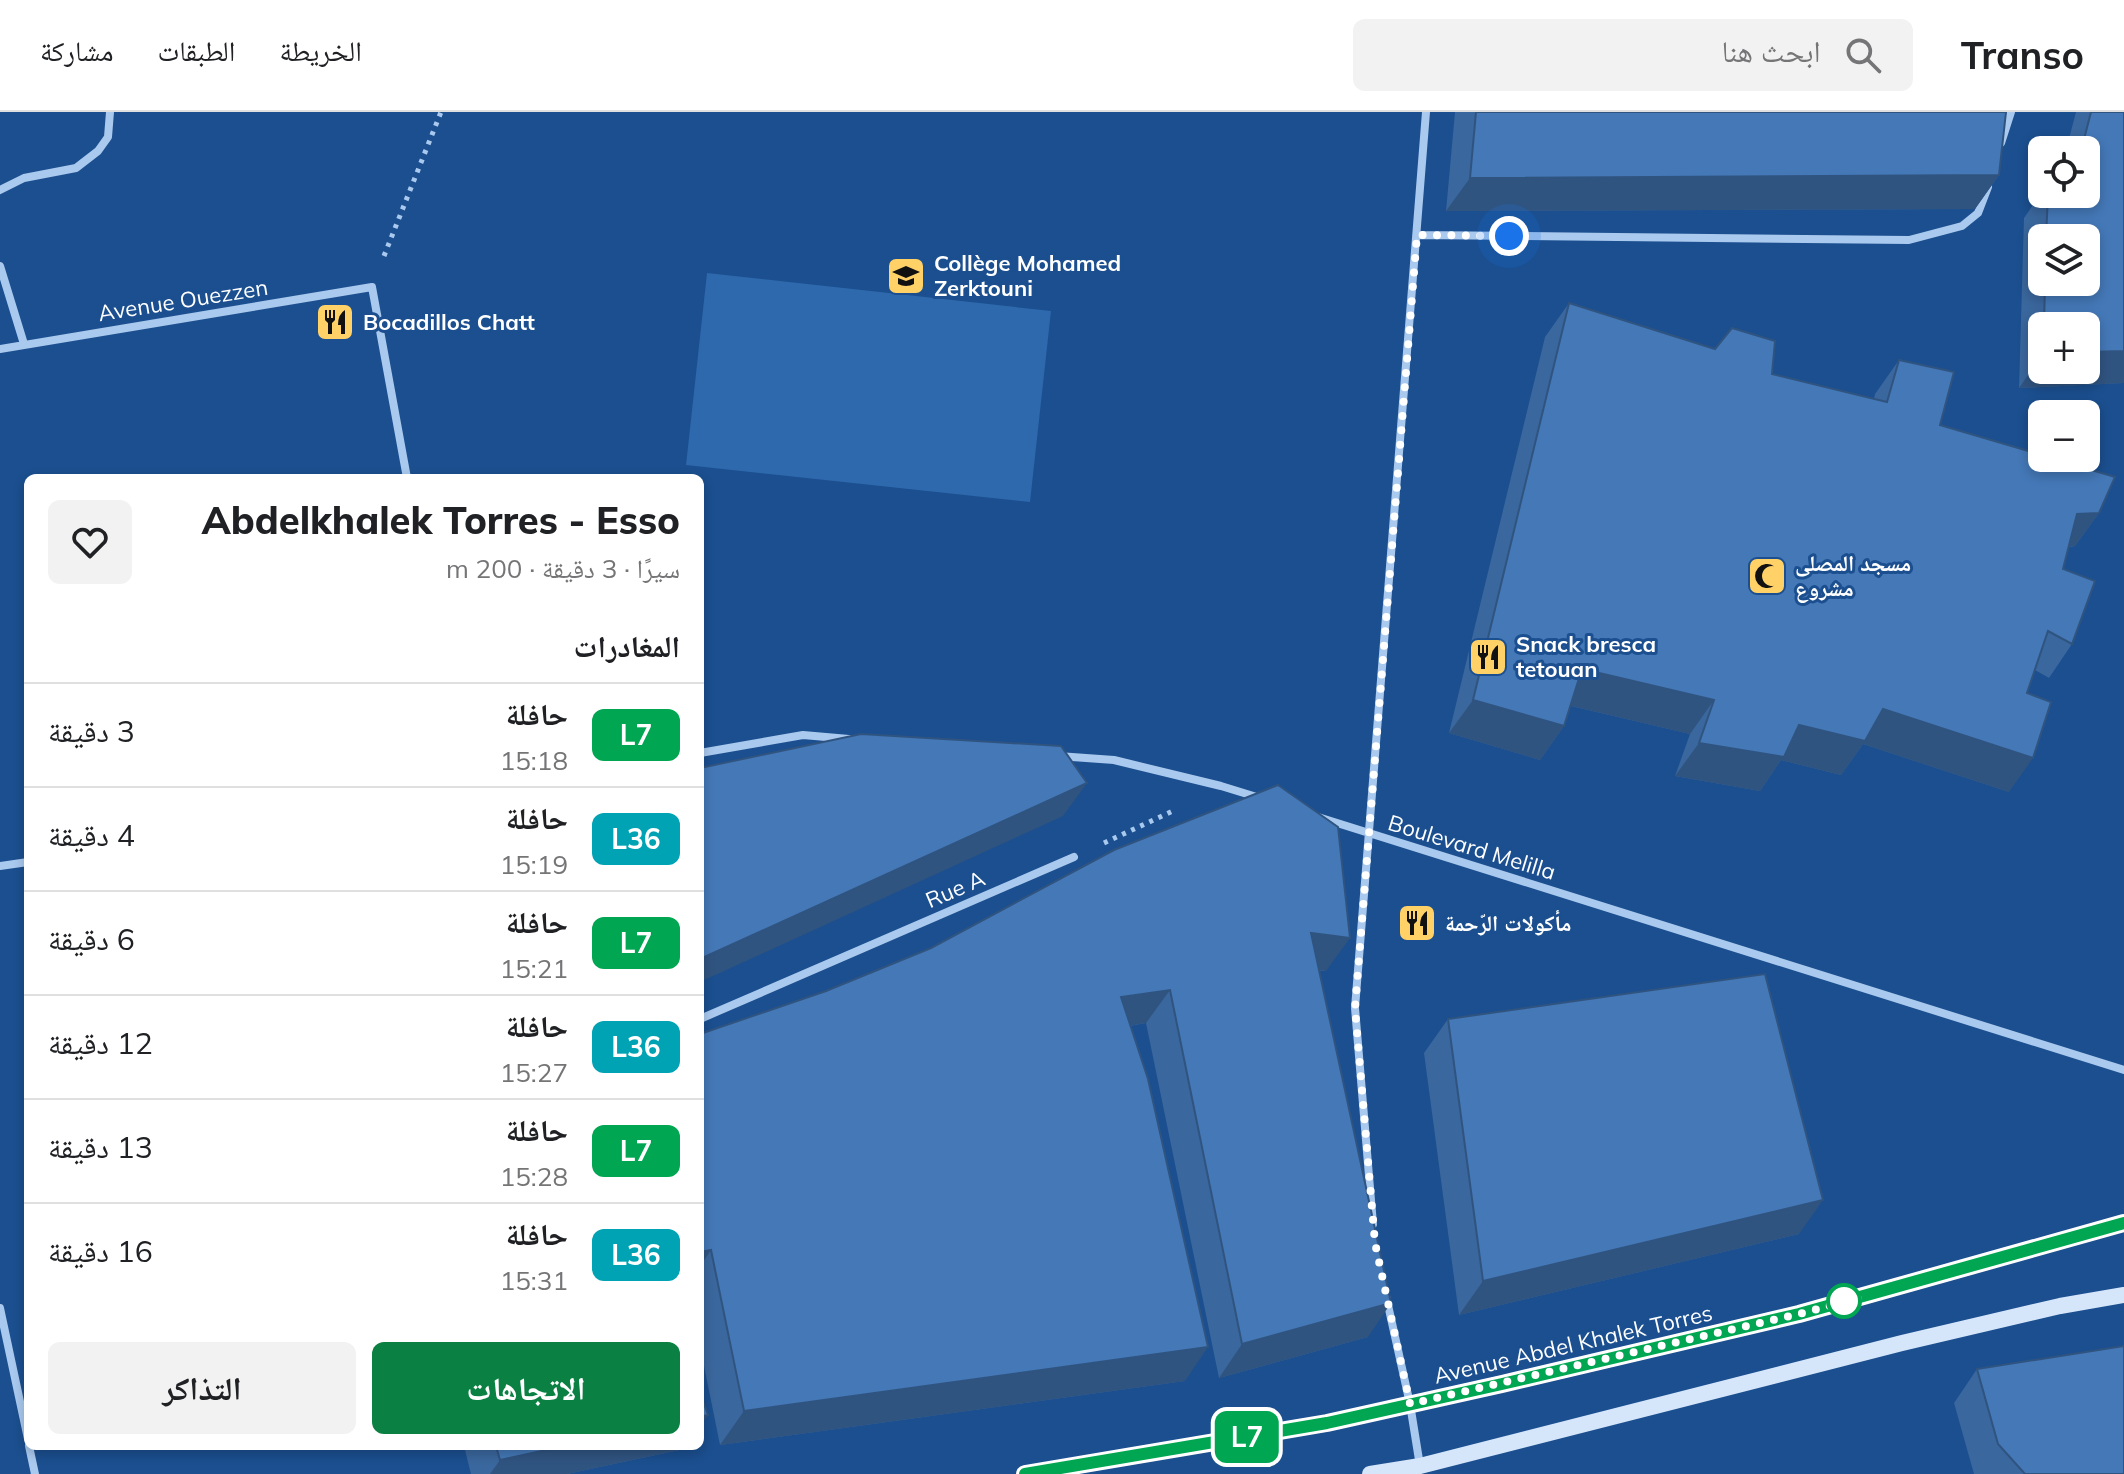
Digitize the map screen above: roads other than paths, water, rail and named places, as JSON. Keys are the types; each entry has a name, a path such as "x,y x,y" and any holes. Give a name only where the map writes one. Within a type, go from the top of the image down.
{"main road":[{"name":"Avenue Abdel Khalek Torres","path":"1025,1474 1327,1423 1799,1314 2124,1223"},
{"path":"1370,1474 1420,1466 1902,1343 2060,1306 2124,1295"}],"street":[{"path":"0,190 24,178 76,168 98,151 108,137 110,112"},
{"path":"1373,1227 1355,1008 1426,112"},
{"path":"1999,149 2011,112"},
{"path":"1417,235 1909,240 1962,226 1978,213 1992,173"},
{"path":"0,266 24,344"},
{"name":"Avenue Ouezzen","path":"0,349 372,287 406,474"},
{"path":"704,752 803,735 865,740"},
{"path":"1052,755 1114,760 1266,800"},
{"name":"Boulevard Melilla","path":"1310,814 2124,1070"},
{"name":"Rue A","path":"704,1017 1074,857"},
{"path":"0,866 24,863"},
{"path":"1384,1287 1410,1404 1420,1466"},
{"path":"0,1308 24,1420"},
{"path":"30,1450 35,1474"}],"place":[{"name":"Collège Mohamed Zerktouni","path":"906,276"},
{"name":"Bocadillos Chatt","path":"335,322"},
{"name":"مسجد المصلى مشروع","path":"1767,576"},
{"name":"Snack bresca tetouan","path":"1488,657"},
{"name":"مأكولات الرّحمة","path":"1417,923"}]}
